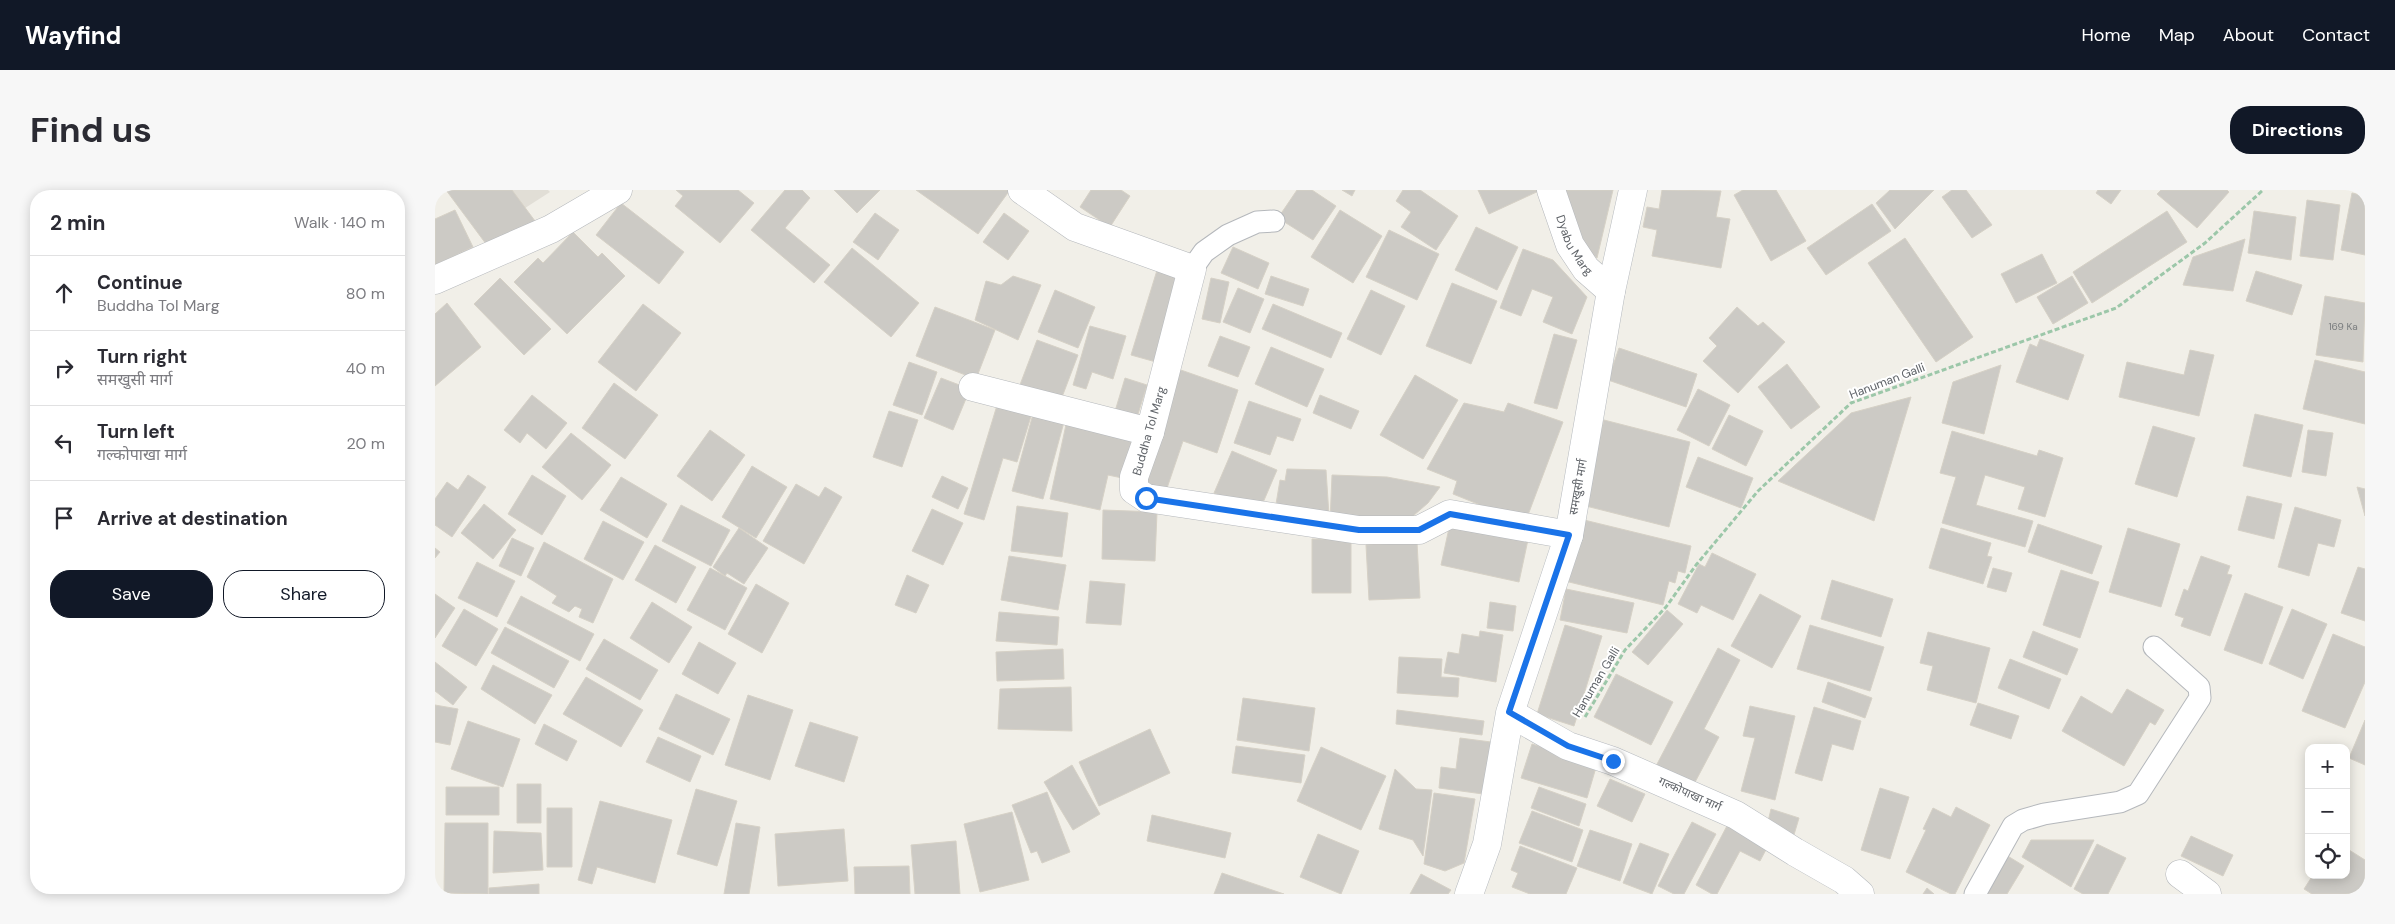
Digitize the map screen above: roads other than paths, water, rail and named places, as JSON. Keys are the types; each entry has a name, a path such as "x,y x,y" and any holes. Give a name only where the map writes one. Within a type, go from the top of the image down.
{"street":[{"path":"435,280 551,229 618,190"},
{"path":"1022,190 1075,226 1192,269"},
{"name":"Dyabu Marg","path":"1551,190 1571,245 1586,269 1611,291"},
{"name":"समखुसी मार्ग","path":"1469,894 1487,844 1509,712 1569,535 1611,291 1633,190"},
{"name":"Buddha Tol Marg","path":"1192,269 1150,432 1134,477 1134,490 1146,498 1359,530 1419,530 1450,514 1569,535"},
{"path":"973,387 1150,432"},
{"name":"गल्कोपाखा मार्ग","path":"1509,712 1568,746 1613,761 1736,815 1844,880 1861,894"},
{"path":"2180,874 2207,894"}],"lane":[{"path":"1192,269 1204,252 1228,235 1257,222 1274,221"},
{"path":"1975,894 2013,826 2023,820 2044,814 2120,802 2138,794 2200,698 2199,687 2154,648"}]}
